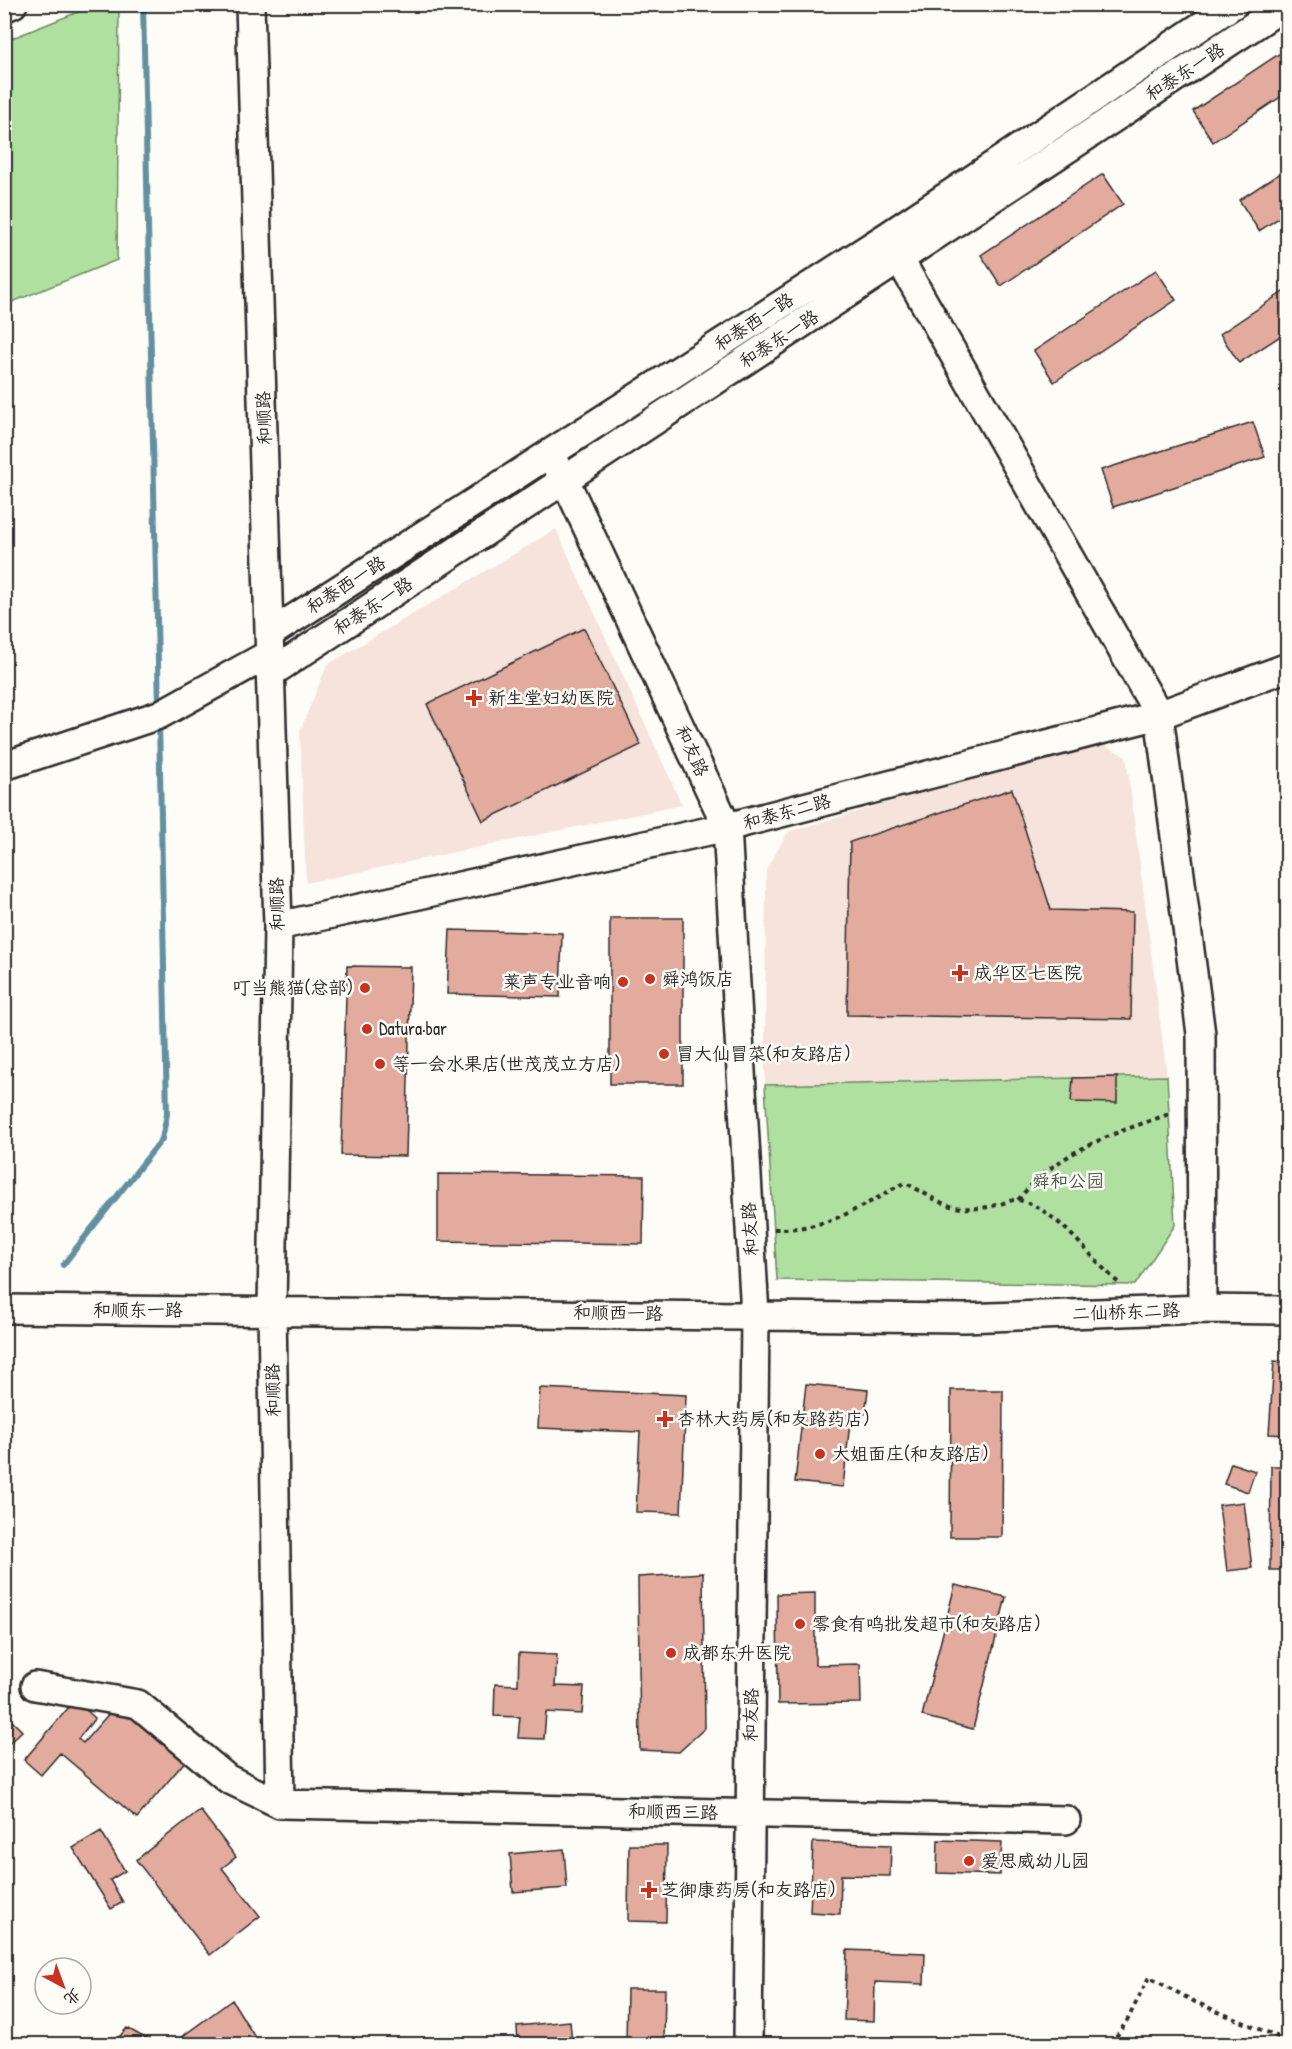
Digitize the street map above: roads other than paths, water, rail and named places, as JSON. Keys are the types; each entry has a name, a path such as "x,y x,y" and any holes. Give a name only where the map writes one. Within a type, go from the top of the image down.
{"street":[{"path":"4,8 13,4"},
{"name":"和顺路","path":"250,4 278,926 272,1310 280,1804"},
{"name":"和泰西一路","path":"271,653 549,454 889,236 1234,4"},
{"name":"和泰东一路","path":"271,653 565,480 1287,4"},
{"path":"889,236 900,260 1159,715 1201,1034 1202,1309"},
{"name":"和友路","path":"549,454 565,480 728,828 755,1315 748,2044"},
{"path":"4,766 159,715 271,653"},
{"name":"和泰东二路","path":"278,926 728,828 1159,715 1287,667"},
{"name":"和顺东一路","path":"4,1309 272,1310"},
{"name":"二仙桥东二路","path":"964,1318 1202,1309 1287,1310"},
{"name":"和顺西一路","path":"272,1310 964,1318"},
{"path":"35,1686 138,1704 228,1779 280,1804"},
{"name":"和顺西三路","path":"280,1804 1066,1820"}],"waterway":[{"path":"143,4 159,708"},
{"path":"63,1265 162,1139 167,1114 159,721"}],"place":[{"name":"新生堂妇幼医院","path":"474,698"},
{"name":"成华区七医院","path":"960,973"},
{"name":"舜鸿饭店","path":"650,979"},
{"name":"莱声专业音响","path":"623,982"},
{"name":"叮当熊猫(总部)","path":"365,988"},
{"name":"Datura·bar","path":"367,1029"},
{"name":"冒大仙冒菜(和友路店)","path":"664,1054"},
{"name":"等一会水果店(世茂茂立方店)","path":"380,1064"},
{"name":"杏林大药房(和友路药店)","path":"665,1419"},
{"name":"大姐面庄(和友路店)","path":"820,1454"},
{"name":"零食有鸣批发超市(和友路店)","path":"800,1624"},
{"name":"成都东升医院","path":"671,1653"},
{"name":"爱思威幼儿园","path":"969,1861"},
{"name":"芝御康药房(和友路店)","path":"649,1890"}],"park label":[{"name":"舜和公园","path":"1068,1181"}]}
